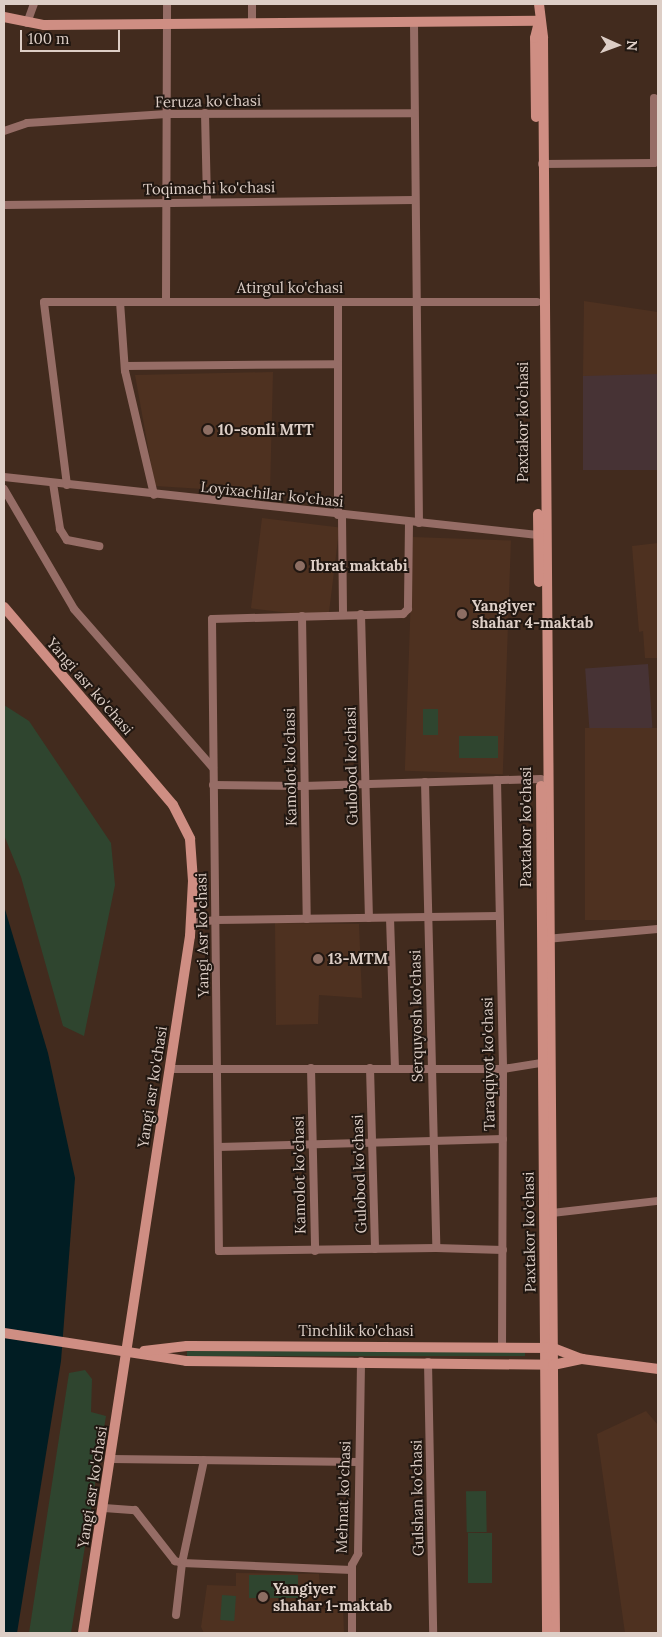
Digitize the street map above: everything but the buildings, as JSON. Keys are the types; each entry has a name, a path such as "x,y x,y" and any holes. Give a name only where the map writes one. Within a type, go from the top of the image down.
{"main road":[{"name":"Paxtakor ko'chasi","path":"539,4 539,21 543,38 546,939 542,1063 549,1348"},
{"path":"4,17 44,25 539,21"},
{"name":"Paxtakor ko'chasi","path":"539,21 535,38 538,534 541,779 552,1213 547,1633"},
{"name":"Yangi asr ko'chasi","path":"4,608 184,822 190,839 193,881 191,923 112,1459 83,1633"},
{"name":"Tinchlik ko'chasi","path":"4,1333 105,1350 186,1360 549,1365 582,1359"},
{"name":"Tinchlik ko'chasi","path":"128,1353 187,1346 549,1348 582,1359 658,1369"},
{"name":"Paxtakor ko'chasi","path":"549,1365 555,1633"}],"street":[{"path":"27,22 34,4"},
{"path":"166,302 168,4"},
{"path":"252,4 252,24"},
{"path":"414,22 414,200 419,523"},
{"path":"542,164 654,163 654,98"},
{"path":"205,113 207,202"},
{"name":"Feruza ko'chasi","path":"4,131 27,123 167,114 414,113"},
{"name":"Toqimachi ko'chasi","path":"4,206 167,202 414,200"},
{"name":"Atirgul ko'chasi","path":"67,485 44,302 536,302"},
{"path":"120,302 125,366 154,495"},
{"path":"338,302 343,615"},
{"path":"125,366 338,364"},
{"name":"Loyixachilar ko'chasi","path":"4,477 340,516 538,534"},
{"path":"53,483 60,529 67,540 99,546"},
{"path":"4,489 74,609 213,768"},
{"path":"302,616 407,612 409,522"},
{"name":"Gulobod ko'chasi","path":"361,614 369,918"},
{"name":"Yangi Asr ko'chasi","path":"302,616 212,619 219,1251 315,1251"},
{"name":"Kamolot ko'chasi","path":"302,616 303,786 307,919"},
{"path":"213,785 303,786 541,779"},
{"name":"Taraqqiyot ko'chasi","path":"496,780 503,1069 502,1347"},
{"name":"Serquyosh ko'chasi","path":"425,782 436,1248"},
{"path":"191,923 216,920 498,916"},
{"path":"390,918 395,1067"},
{"path":"546,939 658,929"},
{"path":"170,1068 216,1070 395,1067 503,1069 542,1063"},
{"name":"Kamolot ko'chasi","path":"311,1068 315,1251"},
{"name":"Gulobod ko'chasi","path":"370,1068 370,1144 375,1249"},
{"path":"218,1147 312,1146 503,1139"},
{"path":"552,1213 658,1201"},
{"path":"315,1251 436,1248 503,1250"},
{"name":"Mehnat ko'chasi","path":"352,1633 352,1570 358,1554 361,1361"},
{"name":"Gulshan ko'chasi","path":"428,1362 433,1633"},
{"path":"112,1459 358,1462"},
{"path":"176,1615 182,1563 204,1460"},
{"path":"104,1508 135,1510 175,1561 182,1563 352,1570"}],"shaded area":[{"path":"584,301 658,312 658,374 583,376"},
{"name":"10-sonli MTT","path":"273,372 270,493 155,486 135,375"},
{"path":"583,374 658,374 658,470 583,470"},
{"name":"Ibrat maktabi","path":"262,518 339,528 328,618 251,608"},
{"name":"Yangiyer shahar 4-maktab","path":"413,537 511,540 503,774 405,771"},
{"path":"658,543 658,658 645,658 643,631 639,632 632,546"},
{"path":"648,664 652,728 590,732 585,668"},
{"path":"585,728 658,728 658,920 585,920"},
{"name":"13-MTM","path":"275,923 359,924 362,998 319,995 318,1024 276,1025"},
{"path":"646,1411 658,1425 658,1633 625,1633 597,1434"},
{"name":"Yangiyer shahar 1-maktab","path":"236,1573 319,1574 322,1609 343,1607 344,1633 204,1633 201,1627 207,1585 236,1586"}],"green space":[{"path":"4,705 29,721 111,843 115,885 84,1036 63,1026 21,877 4,835"},
{"path":"423,709 438,709 438,735 423,735"},
{"path":"459,736 498,736 498,758 459,758"},
{"path":"187,1351 525,1351 525,1356 187,1356"},
{"path":"85,1370 92,1379 91,1412 106,1416 71,1633 29,1633 69,1373"},
{"path":"466,1491 486,1491 487,1532 467,1532"},
{"path":"468,1533 492,1533 492,1583 468,1583"},
{"path":"249,1575 298,1575 298,1598 249,1598"},
{"path":"222,1595 236,1596 234,1621 220,1620"}],"water":[{"path":"4,906 48,1053 75,1178 61,1361 17,1633 4,1633"}],"place":[{"name":"10-sonli MTT","path":"208,430"},
{"name":"Ibrat maktabi","path":"300,566"},
{"name":"Yangiyer shahar 4-maktab","path":"462,614"},
{"name":"13-MTM","path":"318,959"},
{"name":"Yangiyer shahar 1-maktab","path":"263,1597"}]}
